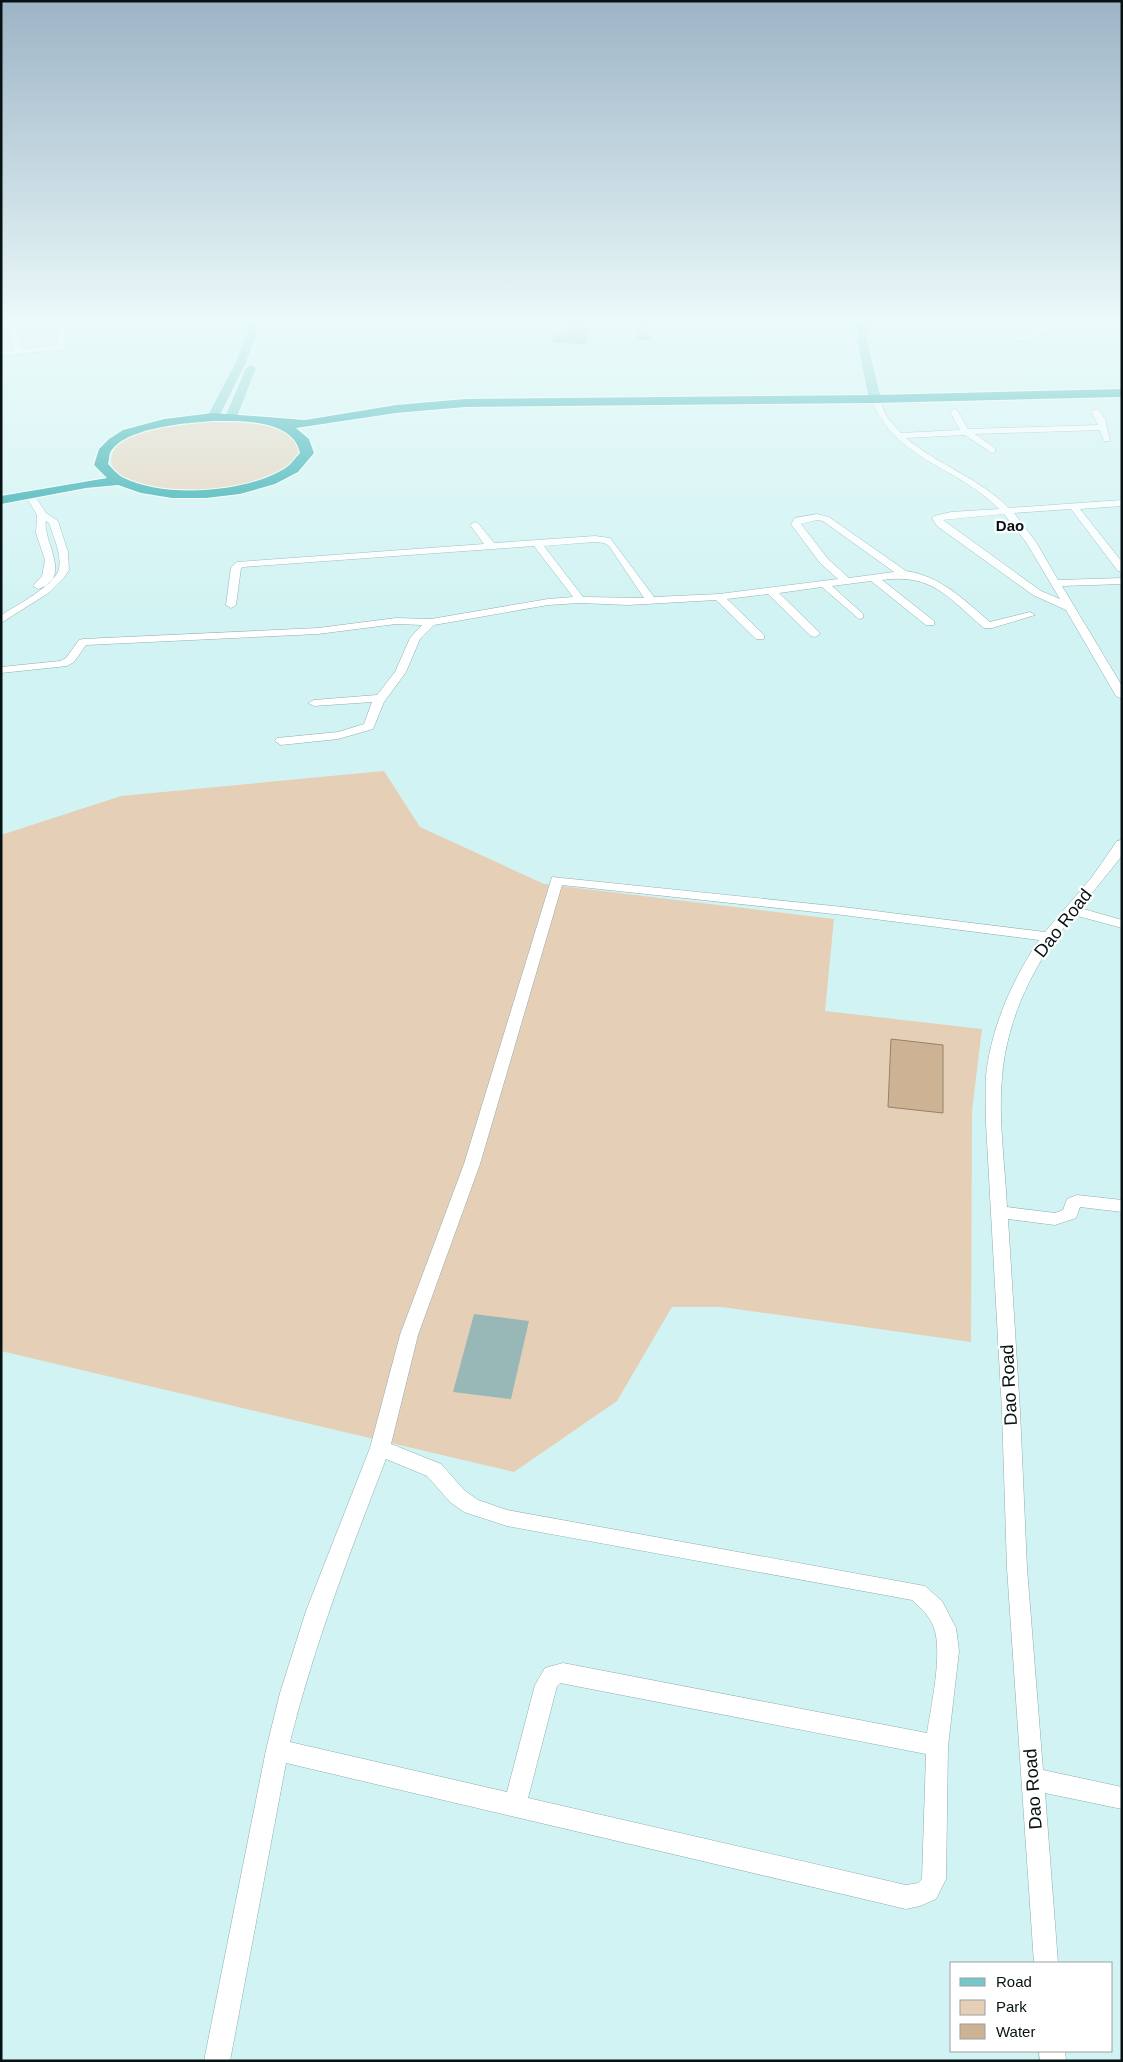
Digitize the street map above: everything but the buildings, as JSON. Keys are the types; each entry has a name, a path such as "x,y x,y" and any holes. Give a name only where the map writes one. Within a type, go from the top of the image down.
{"highway":[{"path":"274,424 298,434 306,443 305,458 288,473 257,485 216,492 174,493 142,489 117,481 104,472 100,465 103,452 118,438 160,423 213,417 231,417 274,424 314,423 354,416"},
{"path":"298,434 302,428 314,423"},
{"path":"86,484 104,472"},
{"path":"1,500 86,484 117,481"}],"street":[{"path":"881,416 884,423 898,436 984,490 1007,510 1040,556 1122,696"},
{"path":"957,416 966,431 992,450"},
{"path":"1098,416 1104,427 1107,439"},
{"path":"898,436 966,431 1104,427"},
{"path":"1,620 56,582 64,570 53,521 42,515 30,495"},
{"path":"1070,608 1037,593 938,521 937,518 1007,510 1122,503"},
{"path":"1072,506 1122,569"},
{"path":"1,612 48,577 51,561 39,522 42,515"},
{"path":"845,580 824,561 796,524 798,520 817,517 826,519 903,574"},
{"path":"474,525 491,546"},
{"path":"231,605 236,568 240,564 595,539 606,540 612,544 651,600"},
{"path":"536,542 580,600"},
{"path":"1,670 63,664 70,660 83,642 318,631 396,621 431,622 516,606 580,600 623,602 719,597 903,574 930,580 988,626 1030,616"},
{"path":"872,577 930,623"},
{"path":"1055,582 1122,581"},
{"path":"823,583 859,616"},
{"path":"771,592 815,634"},
{"path":"719,597 760,637"},
{"path":"281,741 341,734 364,729 369,726 381,698 398,677 415,638 431,622"},
{"path":"314,703 381,698"},
{"name":"Dao Road","path":"1046,1962 1016,1568 1011,1412 994,1123 994,1077 1001,1039 1021,984 1049,937 1070,910 1102,876 1122,844"},
{"path":"216,2061 277,1750 291,1693 316,1612 380,1448 409,1335 472,1164 557,880 833,910 1049,937"},
{"path":"1070,910 1122,924"},
{"path":"1000,1212 1055,1219 1070,1214 1073,1203 1077,1201 1122,1206"},
{"path":"277,1750 515,1804 906,1897 923,1895 932,1888 934,1879 937,1746 948,1651 945,1628 936,1608 918,1592 507,1518 471,1506 457,1496 434,1470 380,1448"},
{"path":"515,1804 548,1677 556,1672 937,1746"},
{"path":"1032,1779 1122,1798"}],"green space":[{"path":"213,420 261,422 279,427 287,431 302,449 299,458 282,470 246,484 201,491 156,489 136,484 120,475 113,466 111,461 112,455 118,445 142,432 173,425"},
{"path":"384,771 420,827 544,884 834,919 825,1011 982,1029 972,1111 971,1342 722,1307 672,1307 617,1401 514,1472 1,1351 1,835 121,796"}],"water":[{"path":"891,1039 943,1045 943,1113 888,1107"}],"district":[{"name":"Dao","path":"1010,525"}]}
